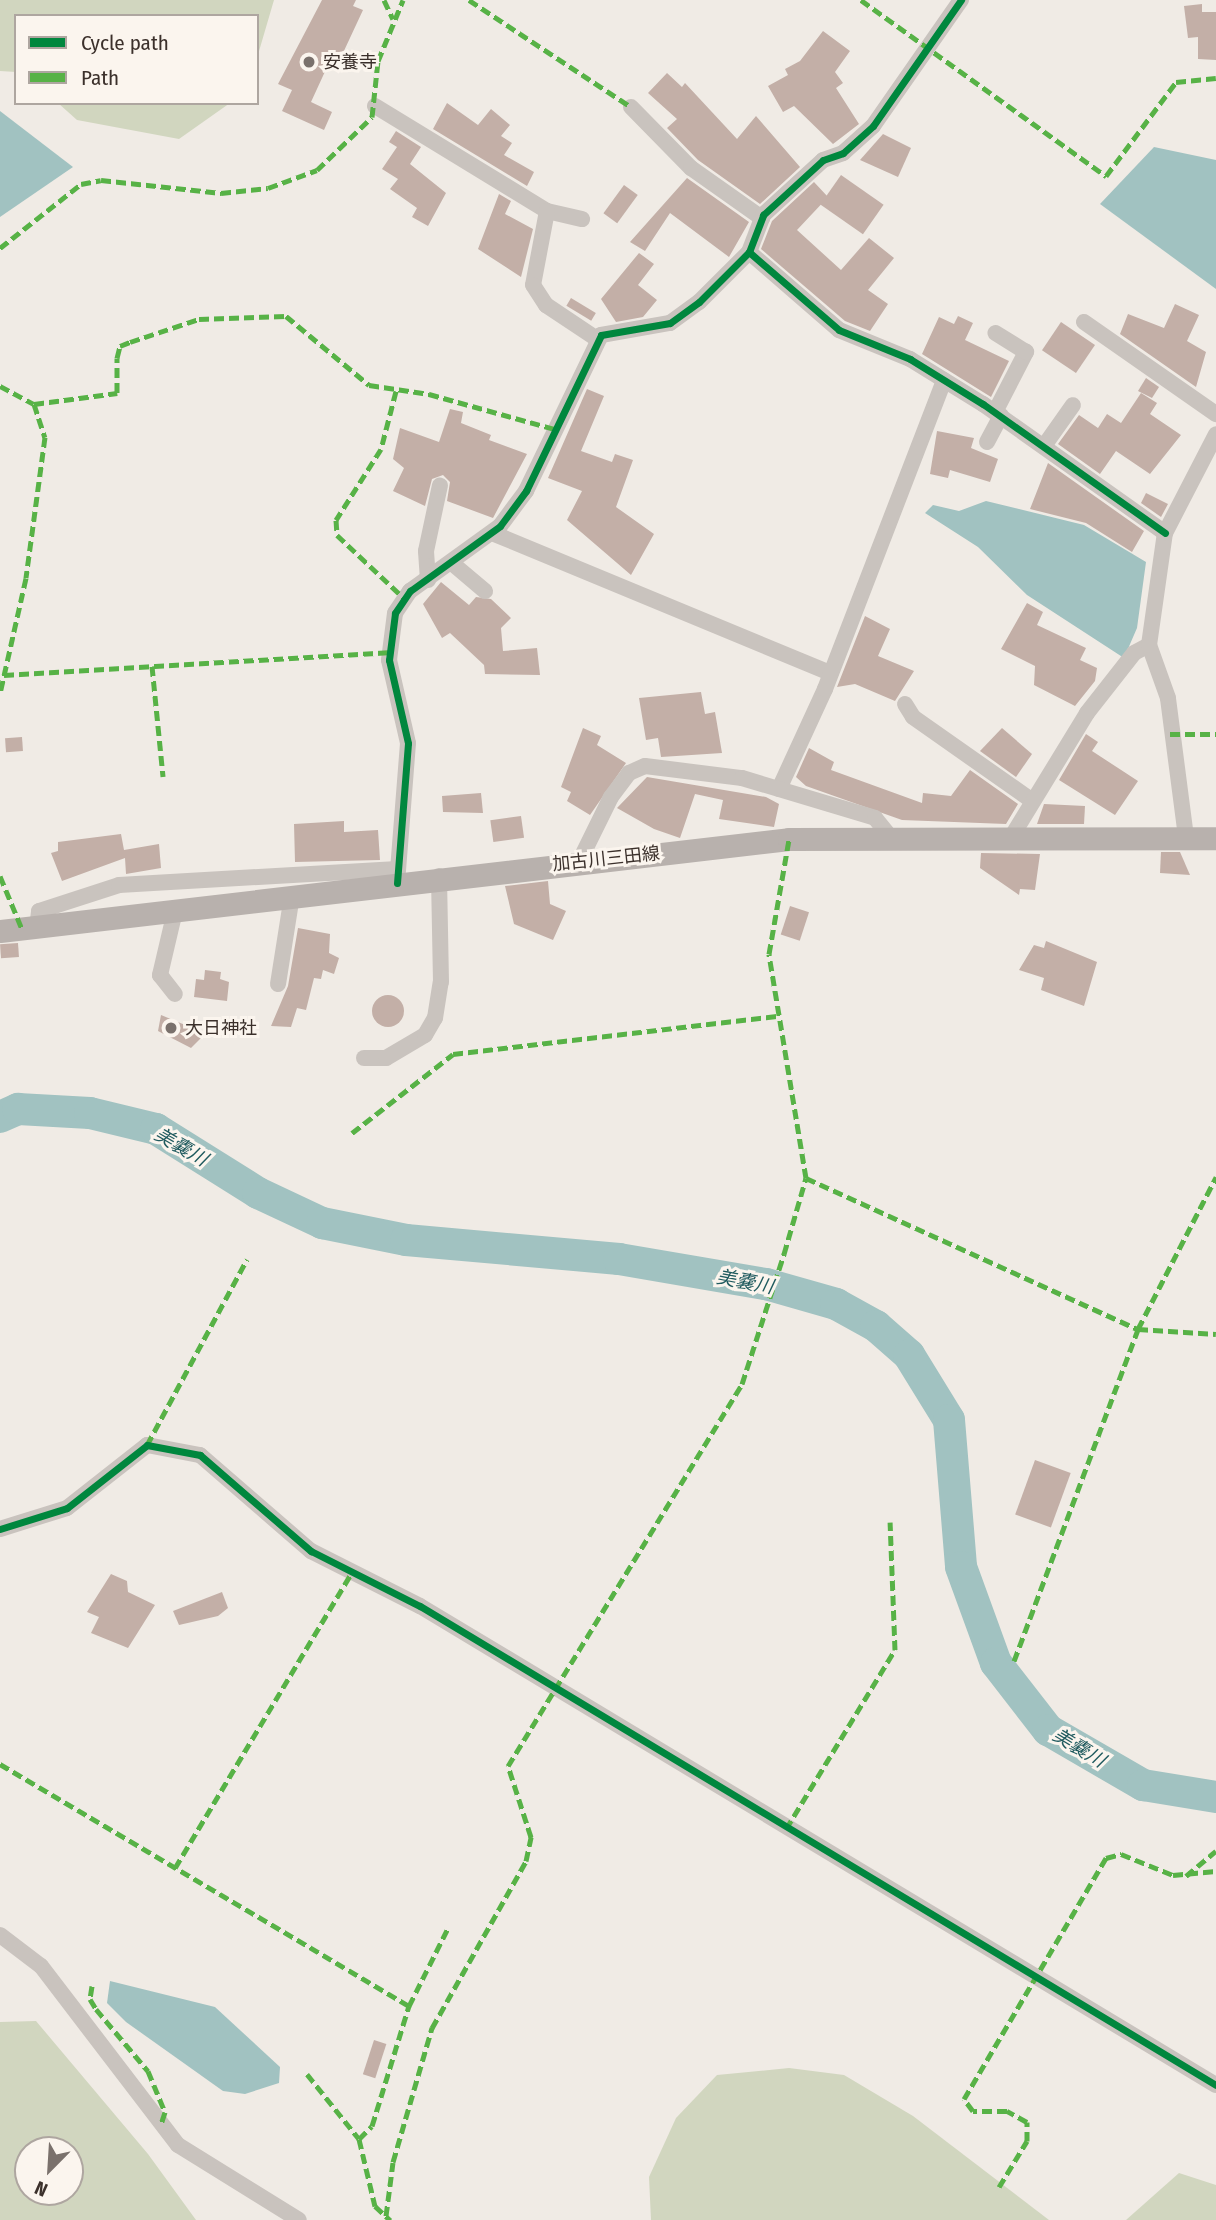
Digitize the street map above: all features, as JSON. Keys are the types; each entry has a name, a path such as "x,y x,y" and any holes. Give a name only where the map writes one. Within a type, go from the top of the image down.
{"main road":[{"name":"加古川三田線","path":"0,931 292,897 397,876 439,876 889,835 1216,838"}],"street":[{"path":"547,211 533,285 546,304 597,339 670,323 749,253 762,218 823,160 843,153 873,126 961,0"},
{"path":"374,106 547,211 582,219"},
{"path":"631,107 691,167 762,218"},
{"path":"749,253 839,331 944,380 998,414 1165,533"},
{"path":"1084,322 1216,414"},
{"path":"987,442 1026,352 996,333"},
{"path":"37,928 39,911 119,885 397,876 408,743 388,637 405,599 492,533 526,491 597,339"},
{"path":"779,789 944,380"},
{"path":"1044,446 1073,405"},
{"path":"1186,837 1168,698 1149,645 1165,533 1216,434"},
{"path":"428,580 426,551 440,485"},
{"path":"492,533 827,672"},
{"path":"453,564 485,591"},
{"path":"1012,836 1031,800 1087,713 1134,653 1149,645"},
{"path":"905,704 913,718 1031,800"},
{"path":"579,862 611,797 629,774 645,766 779,789 875,818 889,835"},
{"path":"364,1058 386,1058 425,1035 435,1018 439,876"},
{"path":"278,984 292,897"},
{"path":"175,911 160,975 175,994"},
{"path":"0,1529 67,1508 147,1445 200,1455 311,1552 420,1606 1216,2085"},
{"path":"0,1935 41,1966 178,2145 299,2220"}],"green space":[{"path":"0,0 274,0 259,51 259,14 14,14 14,72 0,71"},
{"path":"60,105 227,105 179,139 77,120"},
{"path":"36,2021 148,2154 196,2220 0,2220 0,2022"},
{"path":"789,2068 844,2075 913,2116 1049,2220 651,2220 649,2177 676,2118 717,2075"},
{"path":"1179,2173 1216,2185 1216,2220 1126,2220"}],"water":[{"path":"0,111 73,167 0,217"},
{"path":"1154,147 1216,160 1216,289 1100,204"},
{"path":"986,501 1084,525 1146,562 1137,628 1124,658 1027,595 978,547 925,513 933,505 959,511"},
{"path":"110,1981 215,2007 280,2067 279,2083 245,2094 223,2091 126,2022 107,2003"}],"building":[{"path":"322,0 356,0 353,6 363,10 336,68 328,65 311,102 332,112 324,130 282,111 292,90 278,84"},
{"path":"1202,4 1202,12 1216,12 1216,60 1198,59 1198,37 1188,38 1184,6"},
{"path":"823,31 850,51 835,72 843,83 836,88 859,124 833,144 794,106 783,112 768,86 788,75 785,69 800,61"},
{"path":"667,73 682,87 685,83 737,139 756,116 800,167 760,204 698,160 667,128 677,119 648,93"},
{"path":"447,103 478,125 491,109 510,125 501,136 512,143 504,155 534,172 527,186 433,129"},
{"path":"396,131 421,147 410,164 446,193 428,226 412,217 417,208 390,189 398,179 382,169 397,147 389,142"},
{"path":"883,134 911,148 898,177 860,160"},
{"path":"841,175 884,205 863,234 820,204"},
{"path":"687,178 749,222 729,257 670,213 645,251 630,242"},
{"path":"814,182 828,197 797,230 841,270 869,238 894,258 868,290 888,304 870,331 845,321 761,249 772,221"},
{"path":"624,185 638,195 617,223 603,213"},
{"path":"499,194 511,201 505,214 533,229 521,277 478,249"},
{"path":"639,253 654,264 638,285 657,300 643,317 616,322 601,299"},
{"path":"571,298 596,313 591,321 566,306"},
{"path":"1175,304 1199,315 1187,341 1206,352 1196,387 1120,334 1128,314 1164,328"},
{"path":"958,316 973,323 965,340 1009,361 991,397 922,354 939,317 954,324"},
{"path":"1061,322 1095,345 1076,373 1042,350"},
{"path":"1146,378 1159,387 1152,398 1138,391"},
{"path":"587,389 604,396 581,451 612,462 615,454 633,460 616,507 654,534 631,575 567,520 582,491 548,478"},
{"path":"1141,393 1157,403 1150,414 1181,435 1150,474 1116,451 1100,474 1058,444 1079,415 1098,428 1107,414 1121,423"},
{"path":"450,409 463,412 461,423 491,435 489,440 527,454 493,518 447,501 450,482 443,475 432,479 425,506 393,491 404,468 393,459 400,428 439,442"},
{"path":"937,431 974,438 971,448 998,459 990,482 950,470 948,478 930,474"},
{"path":"1048,463 1144,531 1132,552 1086,523 1030,509"},
{"path":"1146,493 1168,504 1161,517 1141,503"},
{"path":"441,582 469,605 476,597 491,599 511,618 501,628 503,651 537,648 540,675 485,674 484,665 450,633 442,638 423,604"},
{"path":"1027,603 1043,612 1037,625 1086,648 1080,660 1097,668 1095,681 1075,706 1034,685 1035,666 1001,649"},
{"path":"865,616 890,629 878,656 914,671 895,701 855,684 837,687"},
{"path":"701,692 705,714 715,712 722,753 661,757 658,738 646,740 639,698"},
{"path":"583,728 601,736 597,745 626,763 590,815 567,801 571,792 561,787"},
{"path":"1002,728 1032,754 1016,777 980,751"},
{"path":"1086,734 1098,742 1092,751 1138,781 1115,815 1059,780"},
{"path":"22,737 23,751 6,752 5,738"},
{"path":"809,748 834,762 831,770 922,803 923,793 951,796 970,770 1018,804 1006,824 902,820 806,786 796,777"},
{"path":"647,777 766,797 779,804 774,827 719,819 723,800 695,794 680,838 654,829 617,808"},
{"path":"481,793 483,813 443,812 442,796"},
{"path":"1044,804 1085,806 1084,824 1037,824"},
{"path":"521,816 524,838 493,842 490,820"},
{"path":"344,821 344,832 378,830 380,860 295,862 294,824"},
{"path":"121,834 124,850 159,844 161,868 126,874 125,858 62,881 51,853 58,851 58,842"},
{"path":"1161,852 1180,852 1190,875 1160,873"},
{"path":"981,853 1040,854 1035,890 1020,889 1019,895 980,868"},
{"path":"548,881 550,904 566,911 553,940 514,924 505,886"},
{"path":"790,906 809,912 800,941 781,935"},
{"path":"298,928 330,934 329,953 339,958 334,974 323,970 321,979 314,978 306,1010 297,1008 291,1027 271,1026 288,986"},
{"path":"1046,941 1097,962 1084,1006 1041,990 1044,978 1019,970 1034,945 1044,948"},
{"path":"18,943 19,957 1,958 0,944"},
{"path":"205,970 221,972 220,979 229,982 227,1001 194,997 196,979 204,980"},
{"path":"388,995 399,1000 404,1011 399,1022 388,1027 377,1022 372,1011 377,1000"},
{"path":"161,1015 190,1027 202,1037 191,1048 158,1031"},
{"path":"1035,1460 1071,1473 1051,1527 1015,1515"},
{"path":"111,1574 127,1581 128,1592 155,1605 128,1648 91,1633 99,1617 87,1612"},
{"path":"222,1592 228,1608 218,1616 179,1625 173,1611"},
{"path":"374,2040 386,2044 375,2078 363,2074"}],"waterway":[{"name":"美嚢川","path":"0,1117 18,1109 90,1113 156,1129 258,1193 322,1223 406,1240 619,1259 766,1284 836,1304 876,1326 909,1355 949,1420 961,1567 996,1663 1048,1730 1143,1785 1216,1797"}],"marked path":[{"path":"384,0 393,19"},
{"path":"0,248 81,184 101,180 221,193 268,188 317,170 372,117 378,61 403,0"},
{"path":"469,0 631,107"},
{"path":"861,0 1106,176 1176,82 1216,78"},
{"path":"34,404 117,393 117,358 120,346 130,342 199,319 286,316 369,385 429,394 554,429"},
{"path":"0,386 34,404 45,437 26,578 0,693"},
{"path":"396,391 381,449 336,520 337,535 405,599"},
{"path":"4,675 388,652"},
{"path":"152,666 163,776"},
{"path":"1170,734 1216,734"},
{"path":"386,2216 393,2162 432,2028 526,1861 531,1837 508,1766 742,1384 784,1254 806,1178 769,954 789,839"},
{"path":"0,876 22,929"},
{"path":"352,1133 453,1054 777,1016"},
{"path":"1014,1661 1138,1329 1216,1177"},
{"path":"806,1178 1138,1329 1216,1334"},
{"path":"147,1445 247,1259"},
{"path":"786,1829 895,1650 890,1522"},
{"path":"175,1868 353,1571"},
{"path":"0,1764 409,2006"},
{"path":"1186,1876 1216,1851"},
{"path":"999,2187 1027,2141 1027,2122 1007,2111 973,2111 964,2099 1106,1858 1121,1854 1173,1875 1216,1871"},
{"path":"359,2139 372,2126 409,2006 449,1926"},
{"path":"92,1986 90,1999 96,2009 148,2071 165,2112 161,2124"},
{"path":"307,2074 359,2139 375,2206 390,2220"}],"cycle path":[{"path":"397,883 408,743 389,660 395,613 410,591 500,526 526,491 601,335 670,323 699,302 749,252 763,215 823,160 843,153 873,126 961,0"},
{"path":"749,252 839,330 910,359 983,404 1165,533"},
{"path":"0,1529 67,1508 147,1445 200,1455 311,1551 420,1606 1216,2085"}],"place":[{"name":"安養寺","path":"309,62"},
{"name":"大日神社","path":"171,1028"}]}
